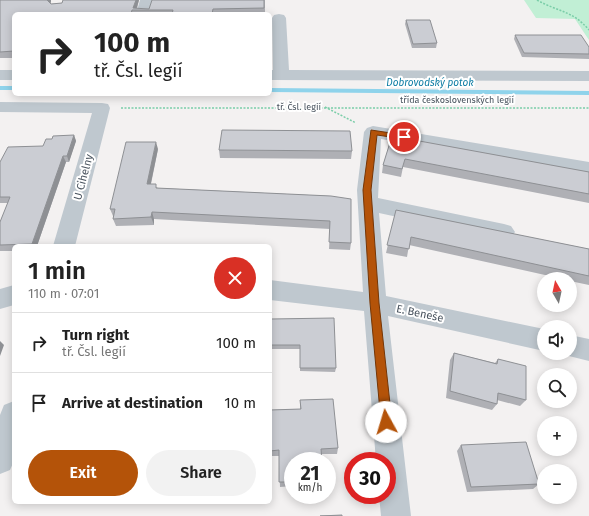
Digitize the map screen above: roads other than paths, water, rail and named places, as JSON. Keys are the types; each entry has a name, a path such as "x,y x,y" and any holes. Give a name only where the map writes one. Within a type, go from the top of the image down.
{"street":[{"path":"144,12 147,0"},
{"path":"279,18 276,75 589,76"},
{"path":"0,75 12,75"},
{"name":"U Cihelny","path":"0,107 102,108 65,244"},
{"path":"396,516 374,303 367,190 373,132 589,168"},
{"path":"368,203 520,235"},
{"name":"E. Beneše","path":"272,290 374,303 537,338"},
{"path":"0,299 12,296"},
{"path":"577,347 589,350"},
{"path":"0,460 12,421"}],"waterway":[{"name":"Dobrovodský potok","path":"0,88 12,88"},
{"name":"Dobrovodský potok","path":"272,90 589,93"}]}
